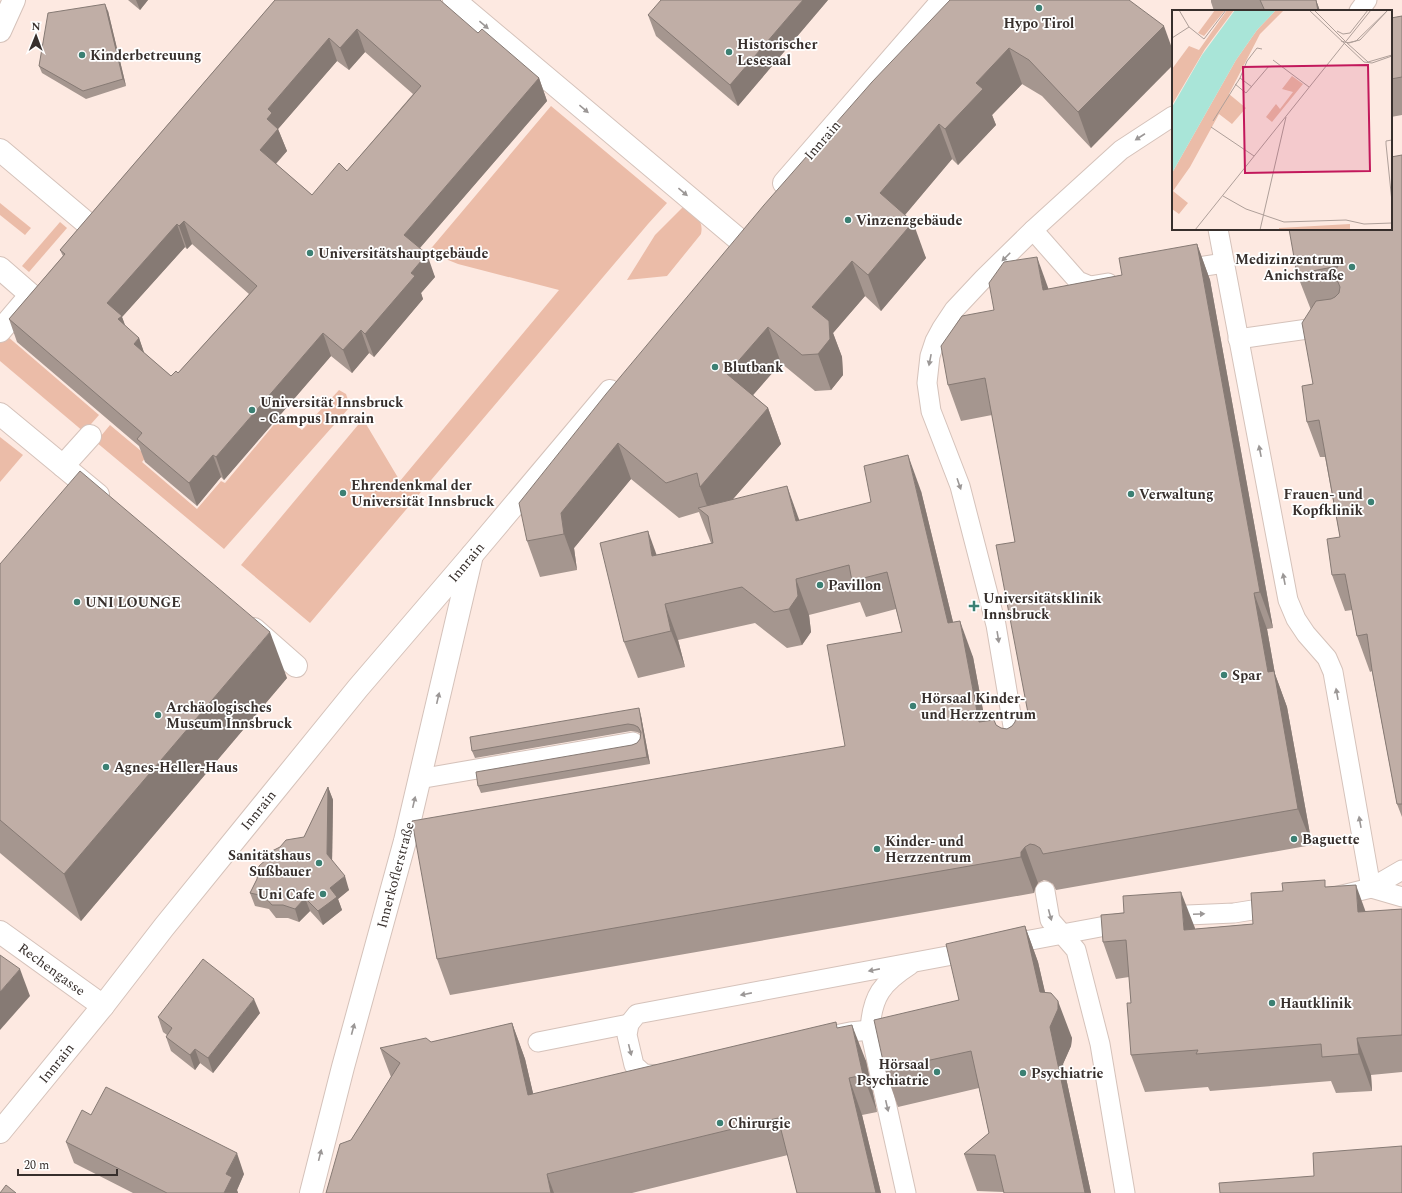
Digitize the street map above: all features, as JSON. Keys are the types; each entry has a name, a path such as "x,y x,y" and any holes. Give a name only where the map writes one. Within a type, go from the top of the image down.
{"street":[{"path":"0,31 14,0"},
{"path":"454,0 737,238"},
{"name":"Innrain","path":"771,199 943,0"},
{"path":"0,150 84,231 103,209"},
{"path":"723,255 752,220"},
{"path":"0,268 37,287 0,331"},
{"name":"Innrain","path":"0,1132 344,705 621,378"},
{"path":"0,414 112,507"},
{"path":"63,466 90,436"},
{"name":"Innerkoflerstraße","path":"311,1193 420,779 472,555"},
{"path":"238,614 296,666"},
{"name":"Rechengasse","path":"0,932 103,1006"}],"lane":[{"path":"1360,10 1367,0"},
{"path":"1018,754 996,625 960,486 930,411 927,383 930,356 935,341 954,310 1033,230 1121,150 1172,117"},
{"path":"1033,230 1078,281 1090,286 1121,280"},
{"path":"1218,230 1288,600 1296,619 1306,634 1327,658 1333,672 1371,888"},
{"path":"1160,274 1224,263"},
{"path":"1238,340 1342,324"},
{"path":"420,779 633,742"},
{"path":"1315,900 1371,888 1402,870"},
{"path":"1371,888 1402,897"},
{"path":"1044,892 1050,920 1076,950 1100,1044 1125,1193"},
{"path":"682,1071 659,1076 644,1074 634,1065 627,1035 629,1024 637,1014 1163,916 1234,913 1293,904"},
{"path":"906,1193 870,1030 871,1013 877,996 894,975 915,962"},
{"path":"538,1042 629,1024"},
{"path":"812,1040 850,1032 870,1030"}],"shaded area":[{"path":"551,106 667,203 310,623 241,565 363,419 400,481 559,290 458,264 428,252"},
{"path":"0,203 31,228 25,235 0,215"},
{"path":"683,207 700,221 702,229 701,234 667,276 627,280 655,235"},
{"path":"60,222 67,228 29,272 22,266"},
{"path":"7,336 99,415 84,432 0,361 0,338"},
{"path":"339,390 346,394 349,408 224,549 96,442 110,425 147,456 142,462 197,509 221,481 225,483 282,415 302,430"},
{"path":"0,437 23,455 0,482"}],"building":[{"name":"Universitätshauptgebäude","path":"275,0 440,0 478,33 482,29 539,78 404,235 427,254 411,273 415,276 365,334 361,330 343,350 323,333 216,457 213,455 189,483 137,439 142,433 9,319 65,254 60,250","holes":["357,29 421,86 347,171 339,163 312,195 260,150 278,129 267,119 272,113 268,109 329,38 340,48","184,221 257,286 178,373 176,371 171,376 134,344 139,338 118,319 122,316 107,303 177,224 179,226"]},
{"name":"Historischer Lesesaal","path":"661,0 803,0 730,85 648,15"},
{"path":"950,0 1129,0 1164,26 1078,112 1029,60 1009,48 976,83 983,89 945,129 939,124 880,193 913,222 868,275 852,261 812,307 829,321 830,339 818,354 802,355 768,327 727,374 768,408 700,487 697,473 666,483 618,443 561,513 564,534 527,541 519,503 606,394 764,205 872,82"},
{"path":"1260,0 1316,0 1318,10 1265,10"},
{"name":"Kinderbetreuung","path":"105,4 123,79 83,91 39,66 48,13"},
{"path":"1402,16 1402,77 1392,79 1392,18"},
{"path":"1402,155 1402,804 1397,804 1372,670 1367,634 1357,636 1345,574 1332,575 1327,539 1340,537 1319,420 1307,422 1302,386 1313,384 1302,323 1316,301 1331,299 1339,293 1340,287 1338,282 1331,278 1338,266 1297,274 1289,230 1392,230 1392,157"},
{"path":"1197,244 1260,592 1254,593 1268,672 1274,671 1298,809 1043,854 1040,848 1030,844 1021,852 1021,857 437,959 412,821 845,746 827,645 902,632 887,572 852,581 849,565 796,579 798,596 789,609 774,612 742,587 665,604 671,631 624,642 600,543 648,531 652,556 713,543 708,516 698,508 787,486 796,521 871,502 864,466 908,455 948,623 960,621 979,722 994,720 996,725 1007,729 1015,722 1016,716 1028,713 996,545 1015,542 985,378 948,385 941,346 962,316 994,310 989,283 1004,262 1037,257 1043,290 1122,275 1119,258"},
{"name":"Agnes-Heller-Haus","path":"80,471 270,632 64,874 0,820 0,564"},
{"path":"639,708 647,757 478,786 476,772 632,745 637,743 640,739 641,732 638,727 628,724 472,751 470,737"},
{"path":"328,787 327,854 345,876 330,888 337,897 318,911 305,898 295,909 283,905 272,905 264,896 250,893 257,879 259,866 268,858 270,852 280,847 286,840 304,837"},
{"name":"Hautklinik","path":"1325,880 1325,887 1356,885 1358,912 1402,909 1402,1035 1357,1038 1359,1054 1322,1057 1321,1044 1196,1054 1198,1050 1131,1055 1127,1003 1131,1003 1126,940 1103,942 1101,915 1124,913 1123,896 1181,892 1184,930 1253,924 1251,893 1283,891 1282,883"},
{"name":"Psychiatrie","path":"1025,926 1040,992 1051,993 1058,1001 1058,1009 1050,1027 1085,1193 1004,1193 995,1155 964,1154 989,1133 971,1051 885,1070 874,1020 959,1000 946,944"},
{"path":"0,955 20,969 0,992"},
{"path":"203,959 254,999 208,1058 195,1049 190,1055 166,1037 172,1028 158,1017"},
{"name":"Chirurgie","path":"836,1022 837,1028 852,1025 863,1075 849,1078 876,1193 797,1193 778,1118 547,1174 551,1193 326,1193 340,1144 351,1140 400,1063 380,1048 426,1038 431,1042 512,1023 528,1095"},
{"path":"106,1087 237,1153 226,1174 232,1177 224,1193 167,1193 66,1142 82,1110 91,1115"},
{"path":"1402,1146 1402,1193 1220,1193 1219,1183 1314,1176 1313,1153"},
{"path":"6,1185 16,1193 0,1193"}],"place":[{"name":"Hypo Tirol","path":"1039,8"},
{"name":"Historischer Lesesaal","path":"729,52"},
{"name":"Kinderbetreuung","path":"82,55"},
{"name":"Vinzenzgebäude","path":"848,220"},
{"name":"Universitätshauptgebäude","path":"310,253"},
{"name":"Medizinzentrum Anichstraße","path":"1352,267"},
{"name":"Blutbank","path":"715,367"},
{"name":"Universität Innsbruck - Campus Innrain","path":"252,410"},
{"name":"Ehrendenkmal der Universität Innsbruck","path":"343,493"},
{"name":"Verwaltung","path":"1131,494"},
{"name":"Frauen- und Kopfklinik","path":"1371,502"},
{"name":"Pavillon","path":"820,585"},
{"name":"UNI LOUNGE","path":"77,602"},
{"name":"Universitätsklinik Innsbruck","path":"974,606"},
{"name":"Spar","path":"1224,675"},
{"name":"Hörsaal Kinder- und Herzzentrum","path":"913,706"},
{"name":"Archäologisches Museum Innsbruck","path":"158,715"},
{"name":"Agnes-Heller-Haus","path":"106,767"},
{"name":"Baguette","path":"1294,839"},
{"name":"Kinder- und Herzzentrum","path":"877,849"},
{"name":"Sanitätshaus Sußbauer","path":"319,863"},
{"name":"Uni Cafe","path":"323,894"},
{"name":"Hautklinik","path":"1272,1003"},
{"name":"Hörsaal Psychiatrie","path":"937,1072"},
{"name":"Psychiatrie","path":"1023,1073"},
{"name":"Chirurgie","path":"720,1123"}]}
